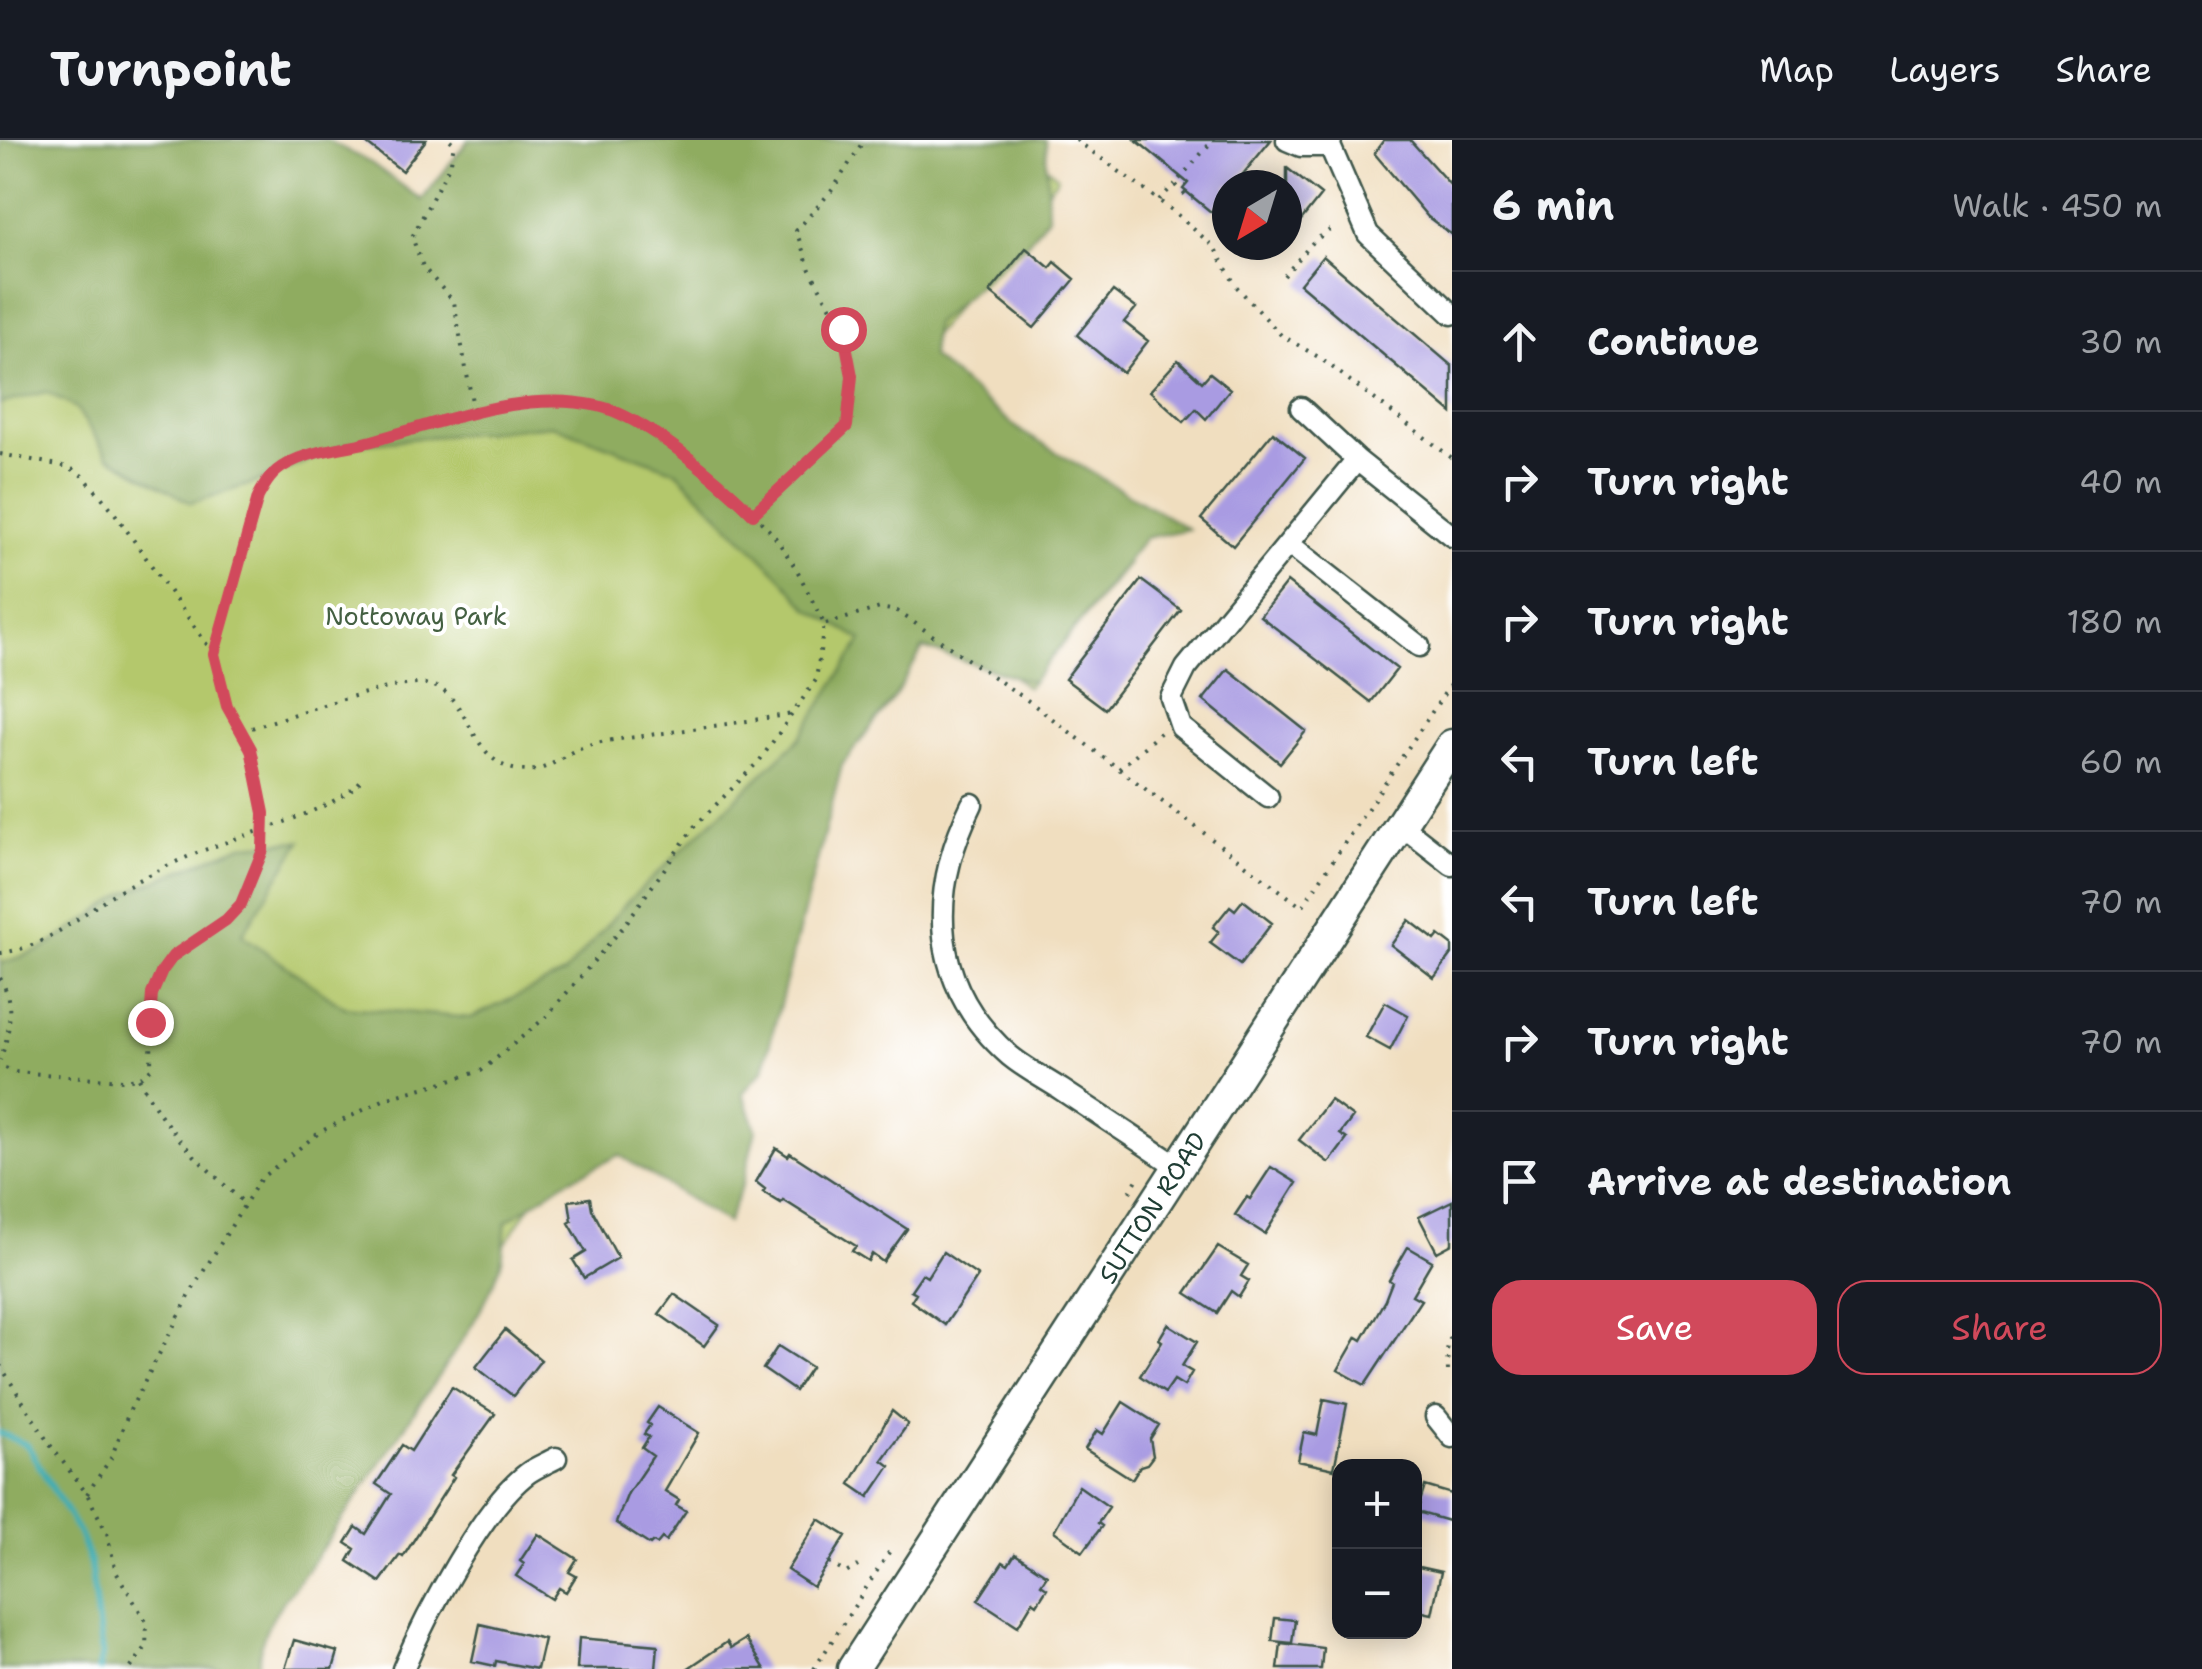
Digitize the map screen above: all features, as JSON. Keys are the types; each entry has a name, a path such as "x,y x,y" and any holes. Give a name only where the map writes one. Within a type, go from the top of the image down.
{"street":[{"path":"1288,140 1302,146 1331,143 1368,234 1452,314"},
{"path":"1301,408 1357,460 1452,536"},
{"path":"1268,797 1181,728 1171,698 1186,668 1357,460"},
{"path":"1289,544 1419,646"},
{"name":"SUTTON ROAD","path":"853,1669 1452,744"},
{"path":"972,804 953,846 943,888 941,922 954,984 984,1028 1012,1058 1178,1167"},
{"path":"1401,825 1452,866"},
{"path":"1436,1417 1452,1437"},
{"path":"402,1669 437,1597 498,1505 530,1471 556,1458"}],"path":[{"path":"450,140 454,142 451,162 412,237 423,266 454,302 474,413"},
{"path":"753,514 847,426 852,376 843,329 810,270 796,231 833,189 864,140"},
{"path":"1076,140 1159,200 1214,247 1236,286 1280,334 1320,358 1452,458"},
{"path":"1159,200 1214,140"},
{"path":"1175,184 1188,199 1193,197"},
{"path":"1284,276 1314,240 1330,230"},
{"path":"87,1494 111,1458 129,1412 195,1285 262,1178 320,1132 385,1099 482,1072 546,1018 624,926 694,827 760,760 794,714 816,680 824,624 797,570 773,534 727,488 671,446 633,421 600,406 522,404 322,450 290,462 268,478 258,497 214,654"},
{"path":"0,454 59,463 84,477 112,508 214,654 227,706 251,749 264,831 263,850 241,904 226,920 173,956 162,971 152,994 151,1069 139,1078 34,1074 0,1063 6,1046 10,1000 0,978"},
{"path":"824,624 880,608 897,611 953,647 1302,906 1452,682"},
{"path":"242,731 416,683 444,692 480,745 503,766 537,771 584,746 794,714"},
{"path":"1119,769 1164,729"},
{"path":"0,953 53,937 128,885 204,850 264,831 342,798 361,780"},
{"path":"139,1078 156,1114 190,1153 245,1204"},
{"path":"1448,1371 1447,1350 1452,1331"},
{"path":"0,1365 48,1442 87,1494 107,1533 116,1572 148,1623 146,1647 130,1669"},
{"path":"814,1669 893,1546"},
{"path":"829,1563 846,1573 858,1566"}],"green space":[{"name":"Nottoway Park","path":"0,140 371,164 422,200 468,140 1019,140 1058,177 900,378 1128,564 1027,687 920,606 229,1669 0,1669"},
{"name":"Nottoway Park","path":"0,140 327,140 371,163 422,200 469,140 1046,140 1048,216 1028,242 934,324 931,357 1022,432 1188,529 1145,538 1032,682 923,648 895,696 842,765 763,1070 743,1093 756,1129 743,1183 727,1223 619,1155 563,1183 506,1222 500,1267 477,1316 278,1609 263,1637 259,1669 0,1669 0,964 43,949 126,893 242,845 301,841 242,935 344,1007 471,1018 564,974 628,901 799,739 862,640 809,609 676,471 552,425 347,445 251,484 191,503 108,456 76,408 46,392 0,404"}],"building":[{"path":"362,140 426,140 402,171"},
{"path":"1136,140 1271,140 1246,170 1212,170 1211,212 1183,189 1188,183"},
{"path":"1384,140 1410,140 1452,187 1452,235 1428,217 1374,153"},
{"path":"1302,180 1321,195 1302,219"},
{"path":"1026,248 1050,268 1055,262 1075,279 1034,328 990,292"},
{"path":"1323,256 1452,366 1452,413 1300,284"},
{"path":"1113,291 1136,308 1124,322 1148,341 1123,373 1077,335"},
{"path":"1178,360 1202,382 1210,373 1230,389 1206,419 1196,409 1184,422 1150,391"},
{"path":"1273,432 1305,458 1233,546 1201,519"},
{"path":"1141,580 1181,610 1105,709 1065,679"},
{"path":"1287,582 1397,669 1371,702 1260,616"},
{"path":"1228,669 1306,731 1280,763 1203,700"},
{"path":"1243,900 1272,923 1240,965 1210,943 1219,932 1213,927 1230,906 1235,910"},
{"path":"1409,920 1435,940 1439,935 1452,945 1452,954 1434,978 1391,945"},
{"path":"1385,1002 1408,1015 1390,1050 1366,1037"},
{"path":"1330,1100 1353,1117 1340,1134 1347,1139 1329,1163 1299,1140"},
{"path":"776,1148 788,1156 790,1153 907,1229 883,1262 872,1254 868,1261 852,1251 856,1246 783,1200 781,1203 763,1192 765,1189 756,1182"},
{"path":"1271,1167 1297,1183 1265,1234 1235,1215"},
{"path":"590,1198 618,1258 584,1278 573,1260 586,1252 569,1223 569,1201"},
{"path":"1452,1201 1452,1244 1437,1252 1419,1217"},
{"path":"1218,1247 1248,1265 1241,1276 1249,1281 1239,1297 1231,1291 1217,1313 1186,1293"},
{"path":"1408,1247 1432,1261 1412,1295 1421,1300 1365,1385 1338,1370 1357,1337 1362,1340 1385,1300 1392,1282 1389,1280"},
{"path":"943,1252 978,1276 945,1325 911,1301 916,1293 911,1290 922,1274 927,1277"},
{"path":"674,1294 719,1325 704,1346 659,1314"},
{"path":"1168,1324 1197,1342 1182,1366 1192,1372 1184,1386 1174,1380 1165,1393 1140,1376"},
{"path":"505,1330 541,1360 513,1396 476,1367"},
{"path":"778,1346 811,1367 795,1391 763,1369"},
{"path":"452,1387 495,1414 451,1475 454,1477 403,1557 400,1555 380,1582 348,1561 355,1549 346,1543 356,1527 366,1534 391,1494 376,1484 402,1445 411,1451"},
{"path":"1324,1399 1347,1404 1332,1469 1298,1461 1304,1432 1317,1435"},
{"path":"1123,1402 1159,1425 1150,1439 1153,1456 1132,1479 1085,1449 1097,1430 1103,1434"},
{"path":"658,1407 699,1433 665,1491 679,1500 676,1505 686,1511 666,1541 662,1538 650,1545 616,1523 628,1493 653,1456 642,1448 649,1437 644,1434 650,1425 647,1423"},
{"path":"892,1411 908,1424 882,1460 890,1466 869,1497 850,1484"},
{"path":"1079,1486 1109,1507 1098,1523 1102,1526 1083,1552 1054,1531"},
{"path":"1425,1486 1452,1494 1452,1522 1422,1513"},
{"path":"819,1519 846,1536 813,1587 787,1570"},
{"path":"538,1534 577,1559 569,1572 576,1576 566,1592 559,1588 552,1599 516,1576 524,1564 520,1561"},
{"path":"1015,1554 1047,1575 1041,1584 1047,1588 1037,1604 1033,1601 1018,1626 978,1600 1003,1562 1008,1565"},
{"path":"1422,1568 1441,1572 1432,1614 1422,1612"},
{"path":"1275,1618 1295,1620 1292,1643 1272,1641"},
{"path":"480,1624 544,1639 537,1669 472,1661"},
{"path":"579,1638 658,1645 656,1669 577,1669"},
{"path":"746,1639 765,1669 687,1669 727,1642 731,1648"},
{"path":"294,1640 338,1652 333,1669 285,1669"},
{"path":"1281,1643 1323,1648 1321,1669 1278,1669"}],"waterway":[{"path":"0,1433 27,1445 79,1533 90,1563 102,1655 99,1669"}],"route":[{"path":"150,1022 152,994 162,971 173,956 226,920 241,904 263,850 264,813 251,749 227,706 214,654 258,497 268,478 290,462 322,450 487,410 522,404 600,406 633,421 671,446 727,488 753,514 847,426 852,376 843,329"}]}
